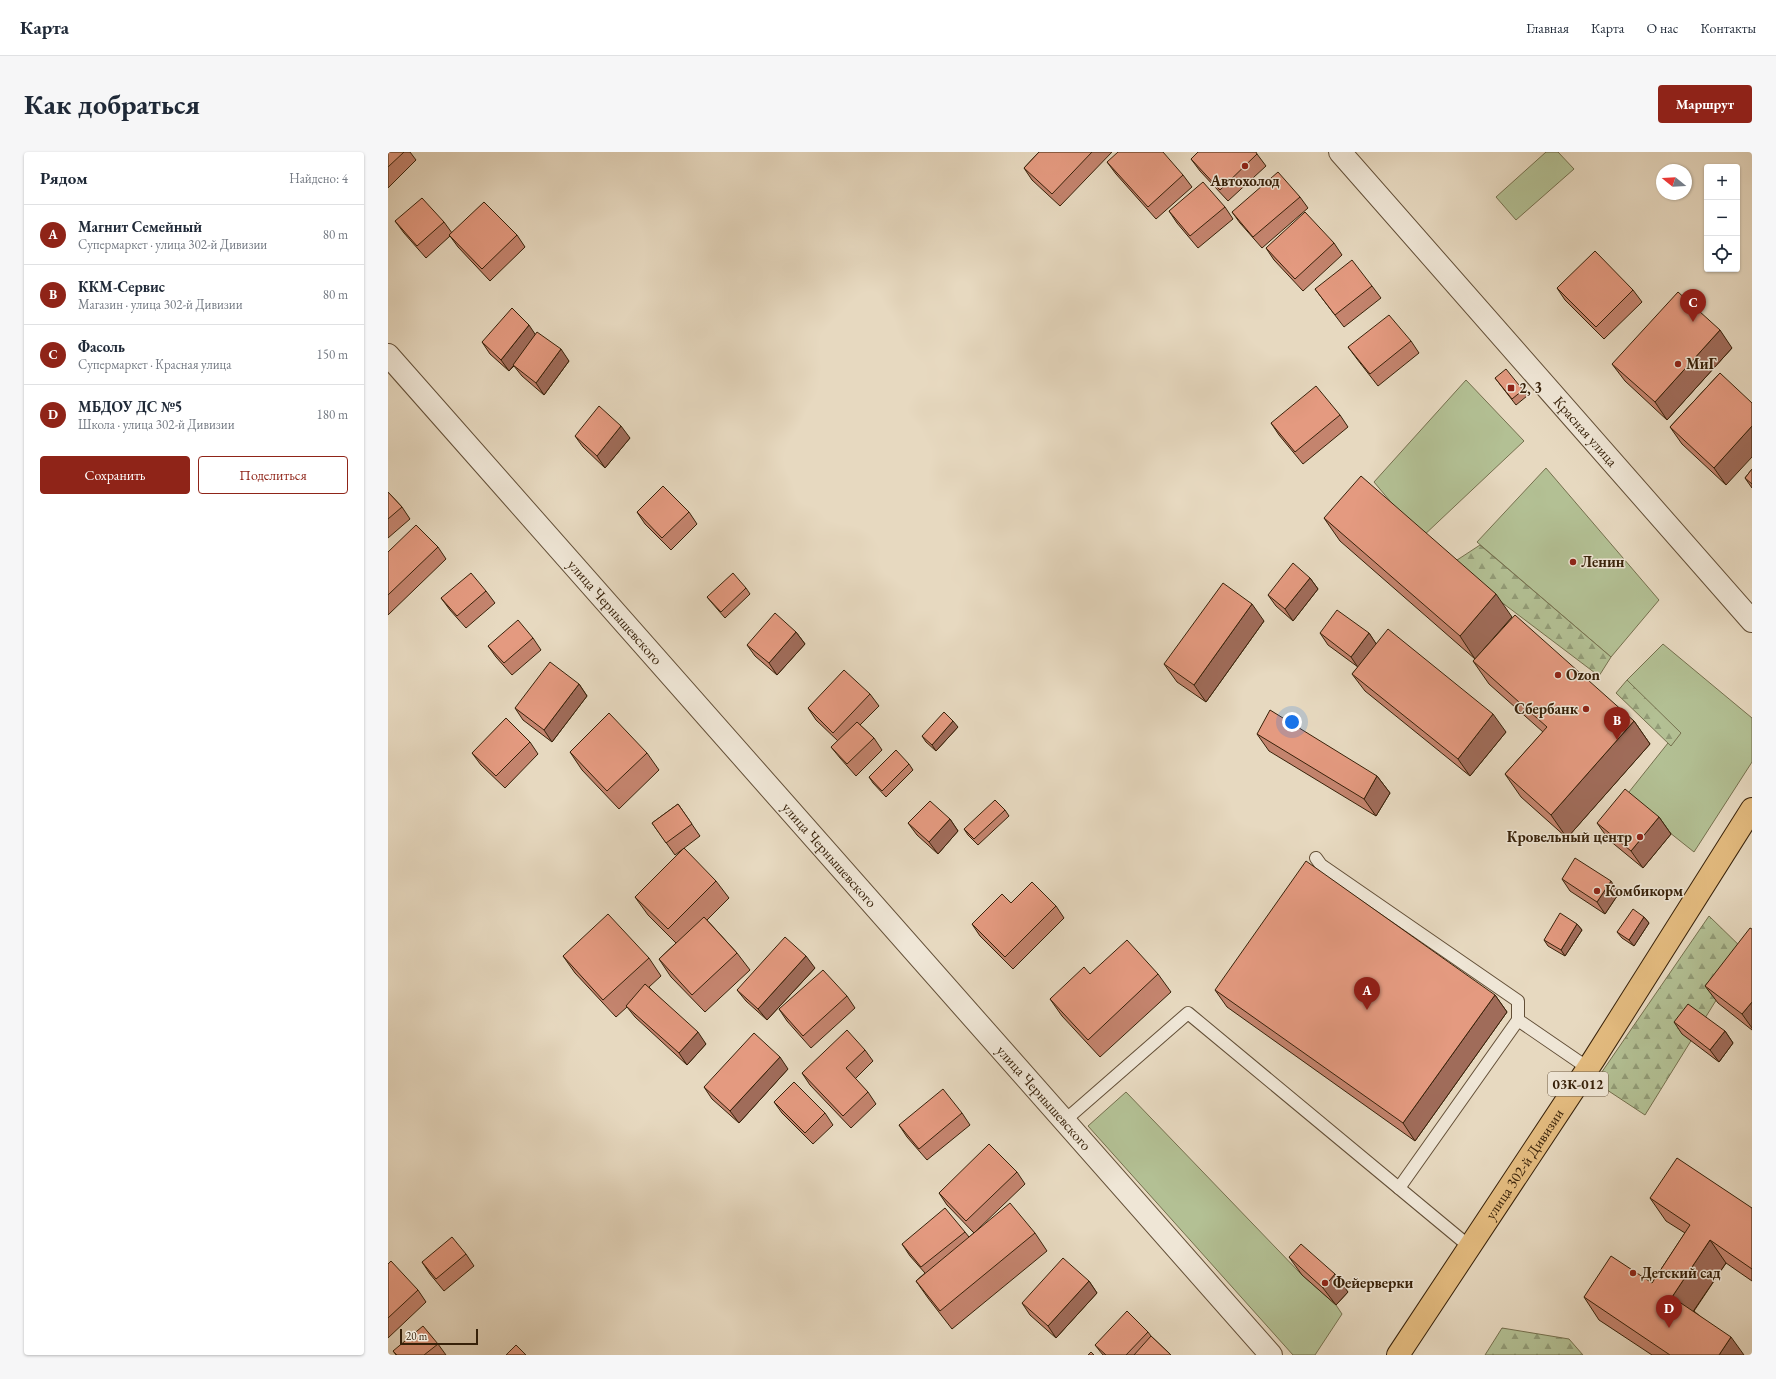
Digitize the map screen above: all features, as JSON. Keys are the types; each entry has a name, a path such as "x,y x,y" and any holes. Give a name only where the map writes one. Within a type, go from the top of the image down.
{"main road":[{"name":"улица 302-й Дивизии","path":"1398,1355 1588,1068 1752,809"}],"street":[{"name":"Красная улица","path":"1340,152 1752,621"},
{"name":"улица Чернышевского","path":"388,355 1063,1122 1271,1355"}],"lane":[{"path":"1316,858 1321,865 1518,1001 1518,1020 1399,1188"},
{"path":"1063,1122 1188,1013 1470,1247"},
{"path":"1518,1020 1588,1068"}],"green space":[{"path":"1546,152 1558,152 1574,169 1516,220 1496,197"},
{"path":"1466,380 1524,441 1421,538 1374,482"},
{"path":"1546,468 1659,600 1611,657 1477,542"},
{"path":"1480,545 1611,657 1599,676 1451,564"},
{"path":"1663,644 1752,718 1752,762 1694,852 1625,797 1672,738 1627,680"},
{"path":"1627,680 1681,733 1671,746 1616,693"},
{"path":"1709,916 1746,952 1645,1115 1595,1082"},
{"path":"1126,1092 1302,1275 1336,1305 1342,1314 1315,1355 1293,1355 1088,1126"},
{"path":"1502,1328 1569,1339 1583,1355 1485,1355"}],"building":[{"path":"388,152 404,152 388,167"},
{"path":"1039,152 1092,152 1052,194 1024,168"},
{"path":"1118,152 1163,152 1183,175 1148,207 1107,162"},
{"path":"1198,152 1256,152 1257,154 1220,190 1191,159"},
{"path":"1278,172 1300,197 1253,237 1232,212"},
{"path":"1203,182 1225,207 1190,236 1169,211"},
{"path":"422,198 444,222 417,246 395,221"},
{"path":"484,202 517,235 482,269 449,235"},
{"path":"1305,212 1334,243 1295,279 1266,248"},
{"path":"1595,251 1633,290 1596,327 1557,288"},
{"path":"1352,260 1372,286 1335,315 1315,289"},
{"name":"МиГ","path":"1678,292 1720,330 1655,402 1612,364"},
{"path":"512,308 529,325 501,360 482,342"},
{"path":"1389,315 1411,341 1370,374 1348,347"},
{"path":"537,332 561,349 536,383 513,365"},
{"path":"1506,369 1523,390 1512,399 1495,378"},
{"path":"1720,373 1752,403 1752,426 1714,468 1670,427"},
{"path":"1316,386 1340,415 1295,452 1271,423"},
{"path":"599,406 621,426 597,456 575,436"},
{"path":"1752,469 1752,484 1745,478"},
{"path":"1361,476 1496,594 1460,636 1324,518"},
{"path":"663,486 689,512 662,538 637,512"},
{"path":"388,492 402,507 388,519"},
{"path":"416,525 438,547 388,595 388,552"},
{"path":"1293,563 1310,578 1285,609 1268,595"},
{"path":"471,573 486,591 457,616 441,598"},
{"path":"733,573 746,588 721,612 707,597"},
{"path":"1223,583 1252,604 1194,685 1164,664"},
{"path":"1337,610 1369,633 1351,657 1320,633"},
{"path":"775,613 796,632 769,663 747,645"},
{"path":"1515,615 1634,721 1551,815 1505,774 1547,727 1473,661"},
{"path":"518,620 533,638 504,663 488,646"},
{"path":"1388,629 1493,714 1458,759 1352,674"},
{"path":"550,662 579,684 544,730 515,708"},
{"path":"844,670 870,694 833,733 808,708"},
{"path":"1270,710 1377,776 1364,799 1257,734"},
{"path":"944,712 953,721 932,745 922,736"},
{"path":"609,713 647,753 607,791 570,752"},
{"path":"506,718 530,742 496,776 472,753"},
{"path":"857,722 874,738 847,764 831,747"},
{"path":"896,750 909,764 882,791 869,777"},
{"path":"1625,789 1659,817 1631,851 1597,823"},
{"path":"995,800 1005,810 974,839 964,829"},
{"path":"930,801 950,819 929,842 908,823"},
{"path":"678,804 692,824 666,843 652,823"},
{"path":"684,848 716,881 668,929 635,897"},
{"path":"1575,858 1611,881 1597,902 1562,879"},
{"path":"1306,861 1495,995 1403,1123 1215,990"},
{"path":"1032,882 1056,906 1005,957 972,924 1002,894 1011,903"},
{"path":"1633,909 1644,917 1629,940 1617,932"},
{"path":"1560,913 1577,924 1561,950 1544,940"},
{"path":"608,914 649,958 603,1000 563,956"},
{"path":"704,917 737,953 692,995 659,959"},
{"path":"1750,928 1752,929 1752,1002 1742,1014 1705,986"},
{"path":"785,937 806,956 758,1009 737,990"},
{"path":"1127,940 1158,974 1088,1040 1050,999 1084,967 1090,974"},
{"path":"823,970 847,996 803,1036 779,1009"},
{"path":"645,984 698,1032 679,1053 626,1006"},
{"path":"1688,1004 1725,1031 1710,1050 1674,1022"},
{"path":"847,1030 865,1050 846,1068 868,1092 843,1116 802,1073"},
{"path":"754,1033 780,1057 730,1111 704,1087"},
{"path":"794,1082 825,1113 805,1133 774,1102"},
{"path":"943,1089 962,1113 919,1149 899,1125"},
{"path":"989,1144 1017,1172 966,1221 939,1193"},
{"path":"1677,1158 1752,1208 1752,1269 1710,1240 1672,1297 1731,1337 1719,1355 1670,1355 1584,1297 1611,1256 1652,1283 1690,1225 1650,1198"},
{"path":"1010,1203 1035,1233 940,1311 916,1281"},
{"path":"945,1208 965,1232 921,1267 902,1244"},
{"path":"452,1237 466,1254 436,1279 422,1262"},
{"path":"1301,1244 1335,1274 1323,1288 1289,1257"},
{"path":"1063,1258 1089,1281 1048,1326 1022,1303"},
{"path":"391,1261 418,1290 388,1318 388,1264"},
{"path":"1127,1311 1148,1332 1126,1355 1106,1355 1095,1345"},
{"path":"423,1326 438,1344 424,1355 397,1355 393,1351"},
{"path":"1151,1336 1171,1355 1134,1355"},
{"path":"516,1345 526,1355 506,1355"}],"place":[{"name":"Автохолод","path":"1245,166"},
{"name":"Фасоль","path":"1693,322"},
{"name":"МиГ","path":"1678,364"},
{"name":"2, 3","path":"1511,388"},
{"name":"Ленин","path":"1573,562"},
{"name":"Ozon","path":"1558,675"},
{"name":"Сбербанк","path":"1586,709"},
{"name":"ККМ-Сервис","path":"1617,740"},
{"name":"Кровельный центр","path":"1640,837"},
{"name":"Комбикорм","path":"1597,891"},
{"name":"Магнит Семейный","path":"1367,1010"},
{"name":"Детский сад","path":"1633,1273"},
{"name":"Фейерверки","path":"1325,1283"},
{"name":"МБДОУ ДС №5","path":"1669,1328"}]}
